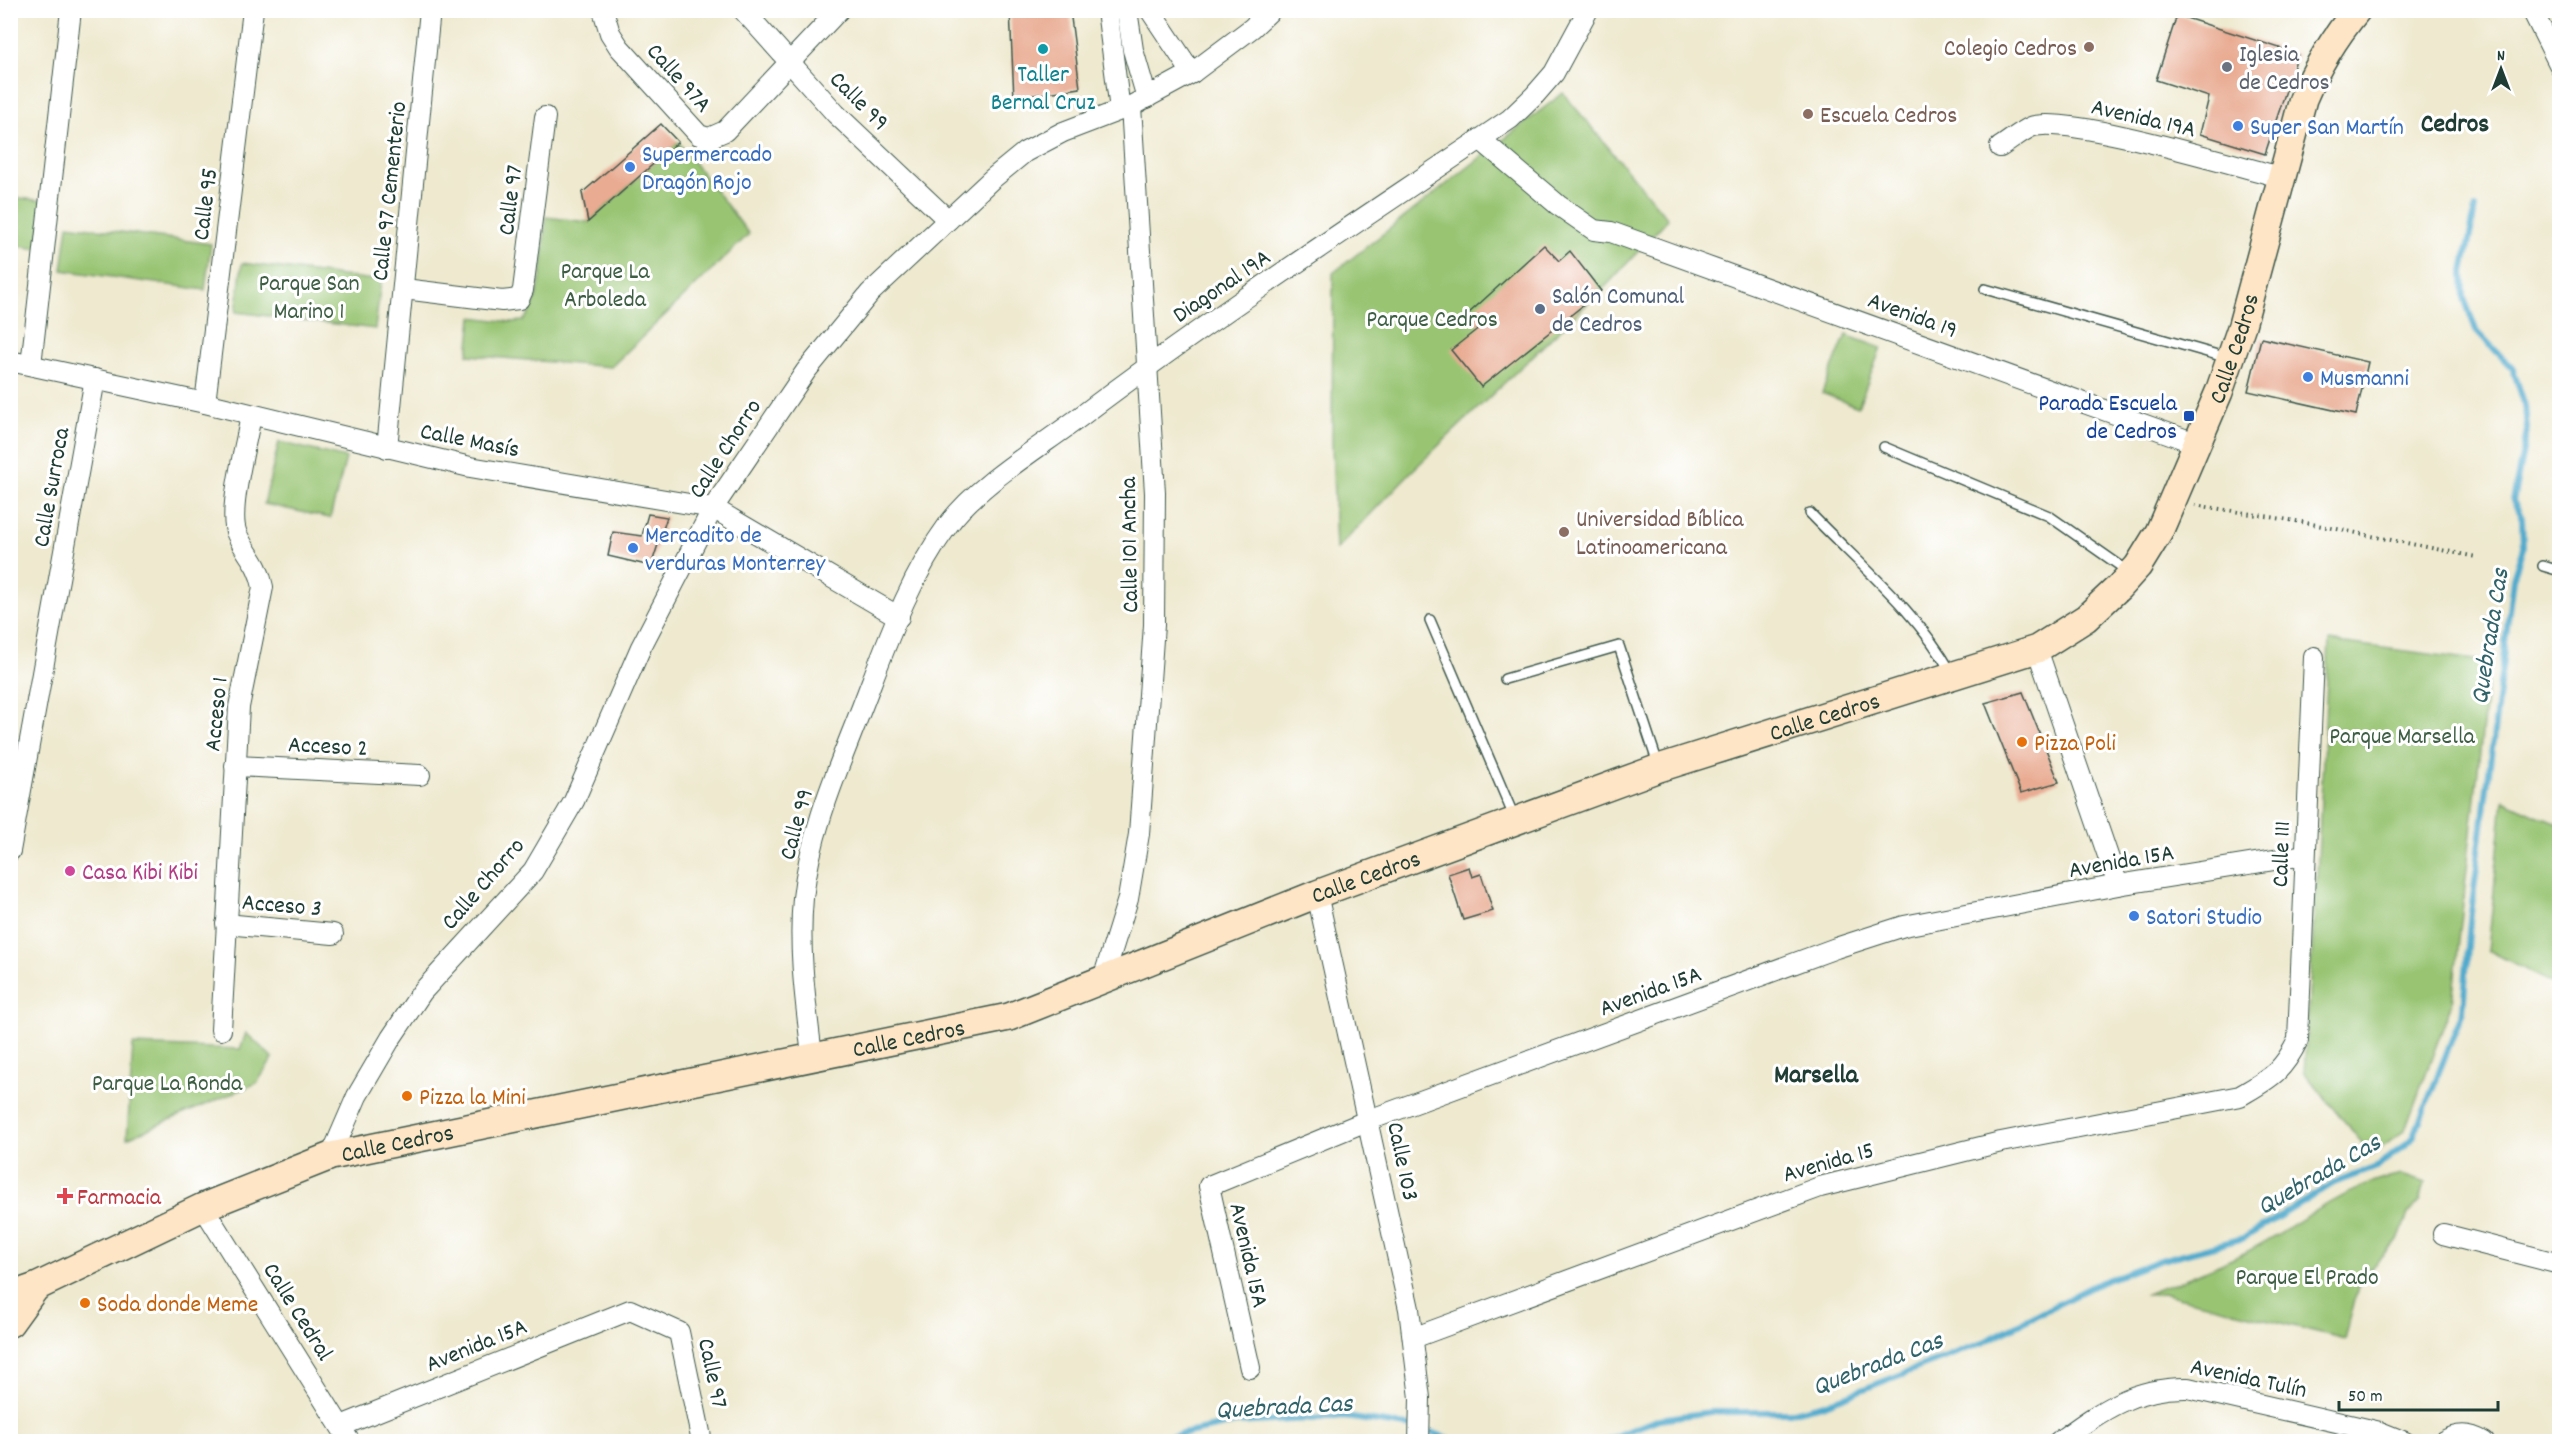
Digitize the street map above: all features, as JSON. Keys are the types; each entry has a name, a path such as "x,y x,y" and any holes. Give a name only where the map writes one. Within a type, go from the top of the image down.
{"street":[{"path":"31,365 71,10"},
{"name":"Calle 95","path":"205,403 253,10"},
{"name":"Calle 97 Cementerio","path":"387,448 430,10"},
{"name":"Calle 97A","path":"603,10 610,33 619,47 699,135 710,138 725,131 788,63"},
{"name":"Calle 99","path":"743,10 836,114 948,220"},
{"path":"788,63 839,10"},
{"path":"1107,10 1133,105"},
{"path":"1127,10 1133,50 1133,105"},
{"path":"1150,10 1192,73"},
{"name":"Calle Chorro","path":"331,1156 357,1096 422,992 531,873 539,861 574,801 641,647 713,508 813,363 870,293 992,179 1025,152 1063,132 1133,105 1192,73 1252,28 1271,10"},
{"name":"Diagonal 19A","path":"898,617 921,570 950,523 985,487 1145,367 1510,119 1554,73 1588,10"},
{"name":"Calle Cedros","path":"10,1323 36,1287 203,1207 331,1156 1009,1017 1317,894 1659,768 2037,649 2086,618 2132,573 2159,532 2198,444 2231,358 2304,99 2314,73 2336,36 2357,10"},
{"path":"2532,10 2559,66"},
{"name":"Calle 101 Ancha","path":"1103,978 1128,899 1139,834 1154,625 1155,493 1145,367 1133,105"},
{"name":"Calle 97","path":"404,289 512,301 519,299 545,117"},
{"name":"Avenida 19A","path":"2000,147 2031,127 2063,125 2171,148 2281,177"},
{"name":"Avenida 19","path":"1480,139 1558,205 1594,230 1611,232 2198,444"},
{"name":"Calle Masís","path":"10,361 205,403 470,467 713,508 898,617"},
{"name":"Calle Surroca","path":"10,851 95,379"},
{"name":"Acceso 1","path":"221,1030 239,706 263,587 260,570 236,532 234,510 252,415"},
{"name":"Calle 99","path":"812,1056 803,979 803,900 812,840 898,617"},
{"path":"2037,649 2118,885"},
{"name":"Calle 111","path":"2269,1078 2287,1062 2298,1040 2314,657"},
{"name":"Acceso 2","path":"235,766 420,775"},
{"name":"Avenida 15A","path":"1250,1368 1209,1186 1369,1120 1825,952 1904,926 2118,885 2305,855"},
{"name":"Calle 103","path":"1317,894 1409,1308 1420,1398 1419,1442"},
{"name":"Acceso 3","path":"226,924 333,934"},
{"name":"Avenida 15","path":"1413,1338 1820,1187 2001,1142 2240,1096 2269,1078"},
{"name":"Calle Cedral","path":"203,1207 346,1434"},
{"path":"2443,1234 2559,1262"},
{"path":"10,1296 36,1287"},
{"name":"Calle 97","path":"630,1310 679,1332 702,1442"},
{"name":"Avenida 15A","path":"346,1434 630,1310"},
{"name":"Avenida Tulín","path":"2058,1442 2111,1405 2163,1387 2188,1388 2380,1432 2405,1442"},
{"path":"2442,1442 2463,1434 2484,1442"}],"lane":[{"path":"1985,289 2231,358"},
{"path":"1884,447 2049,516 2132,573"},
{"path":"1810,513 1900,604 1938,649 1952,675"},
{"path":"2543,566 2559,572"},
{"path":"1430,620 1516,820"},
{"path":"1505,679 1620,646 1659,768"}],"path":[{"path":"2173,501 2302,522 2476,557"}],"green space":[{"name":"Parque Cedros","path":"1563,93 1668,219 1607,285 1411,472 1336,550 1332,443 1333,273"},
{"name":"Parque La Arboleda","path":"678,142 749,234 611,367 468,355 472,317 511,322 523,321 530,311 542,272 546,217 588,222"},
{"path":"11,197 44,201 38,249 11,245"},
{"path":"68,225 211,244 205,290 62,270"},
{"name":"Parque San Marino 1","path":"242,263 381,281 375,329 236,312"},
{"path":"1846,335 1881,348 1858,407 1822,393"},
{"path":"279,442 346,458 330,518 264,504"},
{"name":"Parque Marsella","path":"2329,641 2490,662 2452,1003 2405,1130 2372,1155 2304,1072"},
{"path":"2503,800 2559,825 2559,987 2488,950"},
{"name":"Parque La Ronda","path":"246,1033 273,1058 257,1083 127,1138 133,1045 240,1049"},
{"name":"Parque El Prado","path":"2402,1175 2425,1183 2420,1201 2408,1214 2398,1240 2360,1279 2345,1339 2166,1294 2144,1295 2237,1257 2323,1206 2360,1188"}],"building":[{"name":"Taller Bernal Cruz","path":"1010,10 1070,10 1080,88 1014,98"},
{"name":"Iglesia de Cedros","path":"2177,15 2298,54 2265,154 2200,134 2209,97 2156,80"},
{"name":"Supermercado Dragón Rojo","path":"661,124 678,142 588,222 582,193"},
{"name":"Salón Comunal de Cedros","path":"1544,245 1559,261 1570,251 1601,291 1481,387 1451,350 1480,327 1468,314"},
{"name":"Musmanni","path":"2261,338 2368,362 2356,415 2248,391"},
{"name":"Mercadito de verduras Monterrey","path":"648,514 667,517 651,566 608,556 613,532 642,536"},
{"name":"Pizza Poli","path":"2023,692 2059,782 2021,793 1985,703"},
{"path":"1469,867 1472,877 1481,874 1493,911 1463,920 1448,874"}],"waterway":[{"name":"Quebrada Cas","path":"1601,1442 1659,1419 1711,1412 1793,1412 1825,1404 1982,1343 2101,1282 2161,1260 2244,1238 2334,1183 2379,1166 2413,1138 2463,1011 2470,921 2513,579 2523,548 2522,518 2513,501 2527,430 2525,406 2513,369 2476,330 2464,298 2463,272 2475,209"},
{"name":"Quebrada Cas","path":"1146,1442 1234,1423 1345,1417 1420,1428 1458,1442"}],"place":[{"name":"Colegio Cedros","path":"2089,47"},
{"name":"Taller Bernal Cruz","path":"1043,49"},
{"name":"Iglesia de Cedros","path":"2227,67"},
{"name":"Escuela Cedros","path":"1808,114"},
{"name":"Super San Martín","path":"2238,126"},
{"name":"Supermercado Dragón Rojo","path":"630,167"},
{"name":"Salón Comunal de Cedros","path":"1540,309"},
{"name":"Musmanni","path":"2308,377"},
{"name":"Parada Escuela de Cedros","path":"2189,416"},
{"name":"Universidad Bíblica Latinoamericana","path":"1564,532"},
{"name":"Mercadito de verduras Monterrey","path":"633,548"},
{"name":"Pizza Poli","path":"2022,742"},
{"name":"Casa Kibi Kibi","path":"70,871"},
{"name":"Satori Studio","path":"2134,916"},
{"name":"Pizza la Mini","path":"407,1096"},
{"name":"Farmacia","path":"65,1196"},
{"name":"Soda donde Meme","path":"85,1303"}],"district":[{"name":"Cedros","path":"2455,122"},
{"name":"Marsella","path":"1816,1073"}]}
